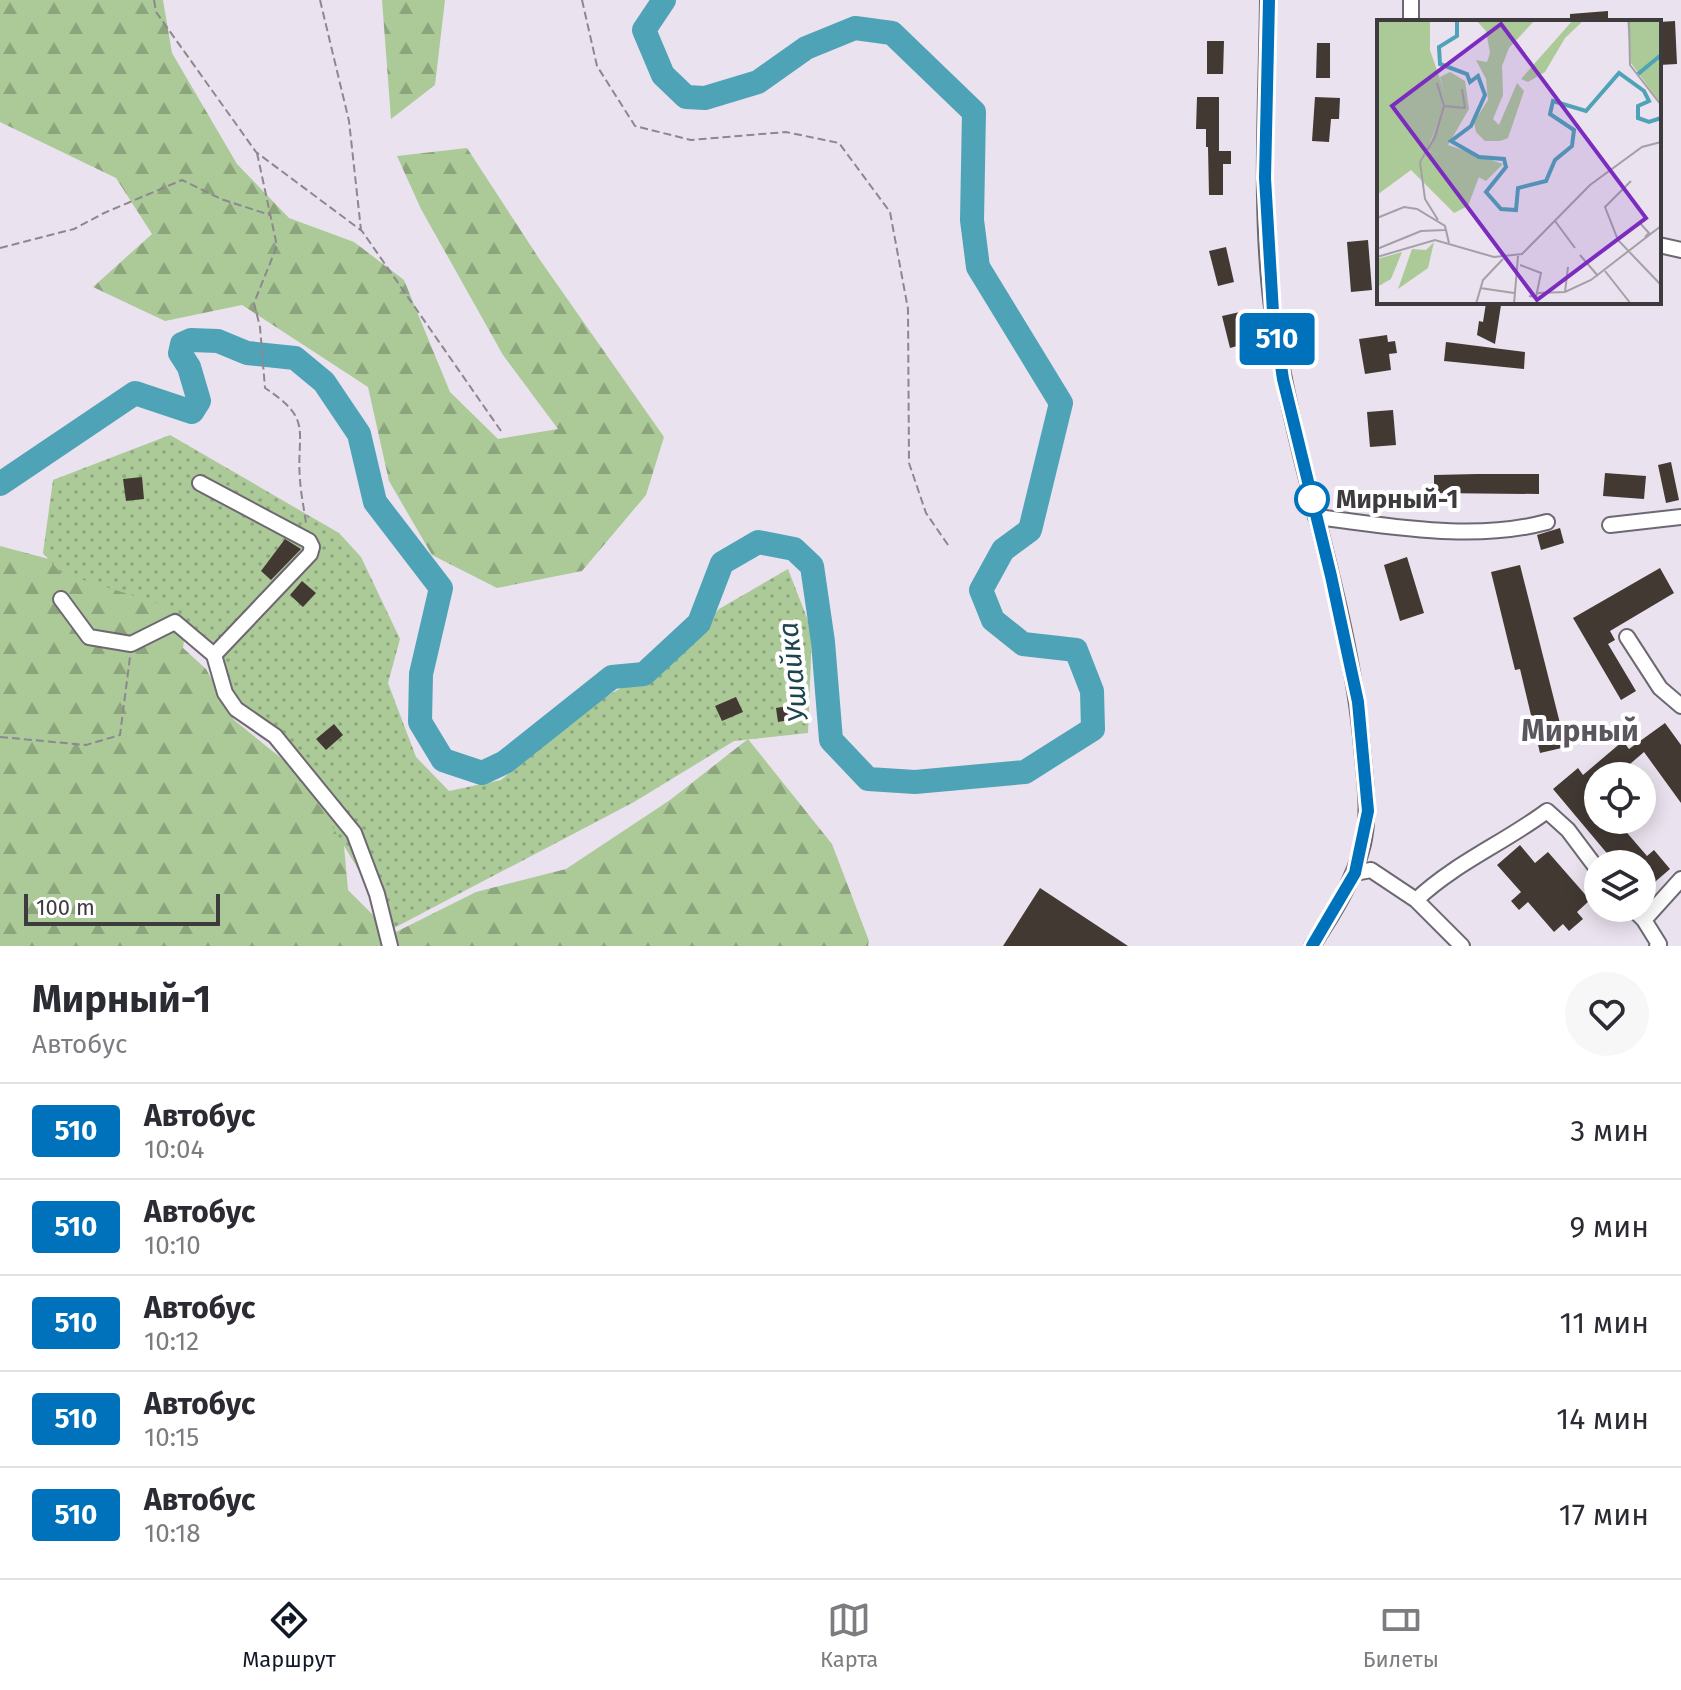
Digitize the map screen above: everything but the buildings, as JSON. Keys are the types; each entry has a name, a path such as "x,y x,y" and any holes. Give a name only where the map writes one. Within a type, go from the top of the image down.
{"street":[{"path":"1268,0 1265,178 1273,312 1283,379 1358,702 1368,811 1355,873 1312,946"},
{"path":"1661,245 1681,250"},
{"path":"200,483 309,541 312,547 310,554 214,655"},
{"path":"1316,517 1447,530 1500,531 1547,522"},
{"path":"1610,525 1681,517"},
{"path":"61,599 89,637 131,644 175,622 214,655 225,693 236,709 275,736 354,833 377,894 390,946"},
{"path":"1627,637 1660,688 1681,706"},
{"path":"1416,900 1441,877 1518,833 1547,811 1568,830 1584,851"},
{"path":"1355,873 1371,870 1416,900 1462,946"},
{"path":"1656,907 1681,879"},
{"path":"1645,922 1659,944 1657,946"}],"path":[{"path":"154,0 156,12 256,152 362,231 501,431"},
{"path":"320,0 349,121 362,231"},
{"path":"582,0 597,66 635,126 691,140 786,132 839,143 890,212 908,309 909,463 926,513 948,545"},
{"path":"256,152 277,246 254,303 260,327 265,388 287,402 301,425 299,479 309,541"},
{"path":"0,248 74,229 182,180 221,199 270,215"},
{"path":"0,737 86,745 120,735 131,644"}],"green space":[{"path":"0,0 163,0 172,53 237,164 289,218 354,242 404,280 450,392 498,439 558,429 503,355 421,209 397,156 467,148 540,260 664,437 646,495 582,571 497,588 432,555 389,481 368,387 242,305 165,321 93,287 152,234 116,178 0,122"},
{"path":"382,0 445,0 435,85 391,119"},
{"path":"170,435 339,533 361,557 400,639 388,683 416,757 449,791 501,780 591,705 676,657 719,609 788,569 812,631 808,733 734,741 634,802 394,928 321,808 258,729 176,609 61,573 43,553 53,480"},
{"path":"0,546 132,581 188,610 183,648 206,669 234,720 291,766 341,813 348,890 392,934 476,892 566,869 670,800 748,739 832,844 869,941 868,946 0,946"}],"waterway":[{"name":"Ушайка","path":"0,484 135,393 192,412 199,401 189,367 180,353 182,344 191,340 218,341 247,353 295,358 324,382 359,434 375,502 441,588 421,674 420,722 443,760 482,773 505,762 612,677 644,674 699,623 722,563 758,542 794,549 812,566 823,642 831,740 868,779 915,782 1025,772 1093,729 1092,691 1076,650 1023,644 993,620 981,590 1003,550 1030,530 1061,403 978,267 972,220 974,112 892,33 855,28 806,48 758,82 705,98 686,97 663,75 644,30 664,0"}],"bus line":[{"name":"510","path":"1269,0 1265,178 1273,312 1283,379 1358,702 1368,811 1355,873 1312,946"}],"place":[{"name":"Мирный-1","path":"1312,499"}],"district":[{"name":"Мирный","path":"1580,731"}]}
